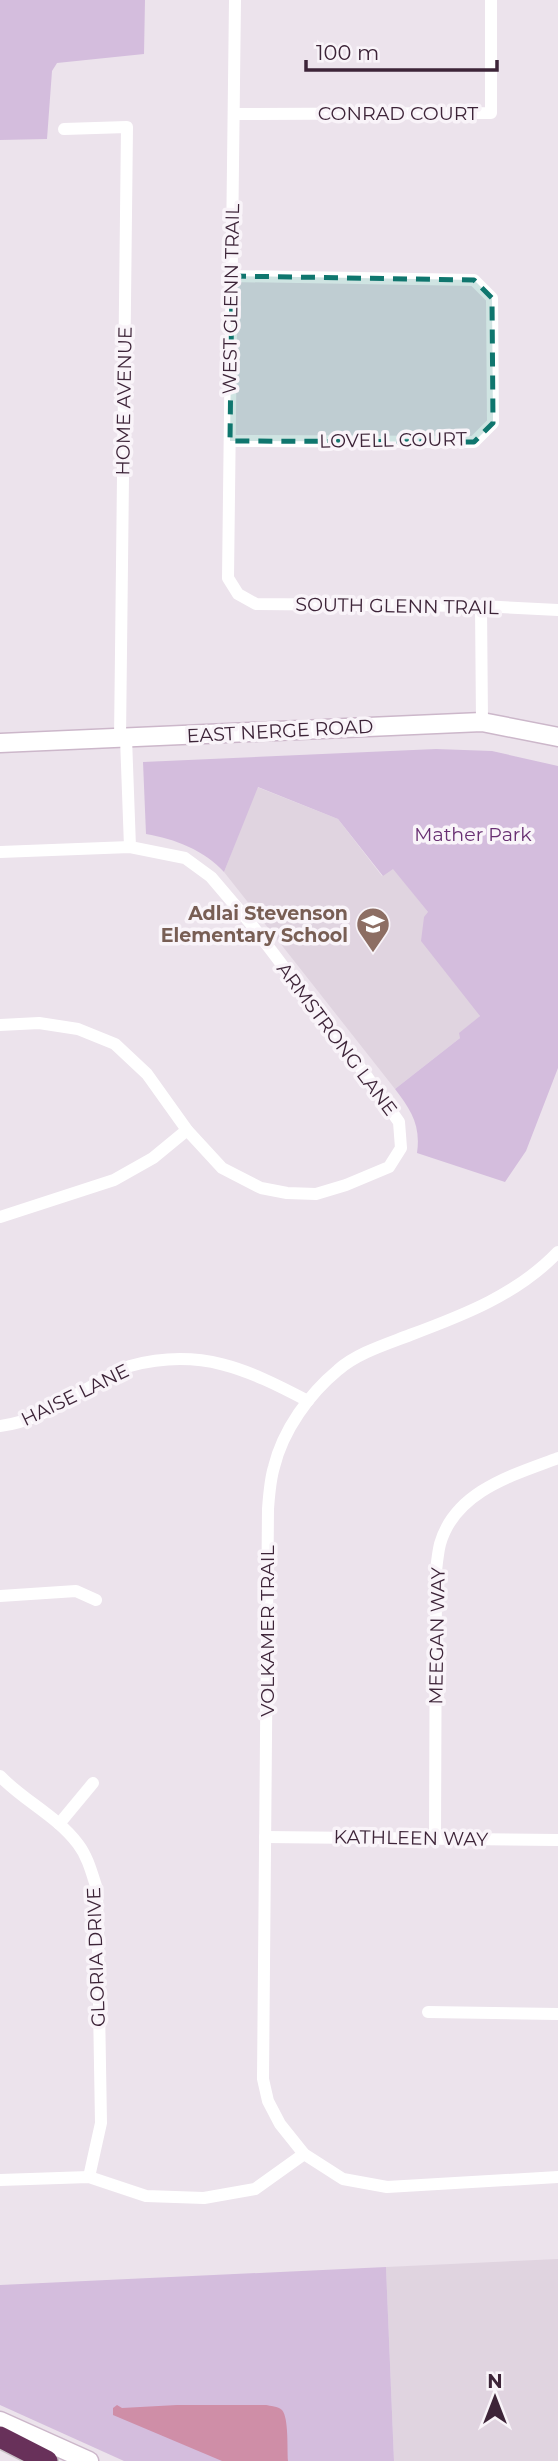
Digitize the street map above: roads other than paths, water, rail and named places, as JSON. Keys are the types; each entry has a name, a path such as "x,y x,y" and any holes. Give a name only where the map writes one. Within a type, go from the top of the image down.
{"highway":[{"path":"0,2437 47,2461"}],"main road":[{"name":"EAST NERGE ROAD","path":"0,743 482,722 558,737"},
{"path":"0,2421 89,2461"}],"street":[{"name":"WEST GLENN TRAIL","path":"235,0 228,578 238,594"},
{"name":"CONRAD COURT","path":"234,114 491,113 491,0"},
{"name":"HOME AVENUE","path":"64,129 127,127 123,738 130,846"},
{"name":"LOVELL COURT","path":"230,441 474,442 493,423 492,298 474,280 232,276"},
{"name":"SOUTH GLENN TRAIL","path":"238,594 256,604 558,610"},
{"path":"481,607 482,722"},
{"name":"ARMSTRONG LANE","path":"0,852 130,846 185,858 211,877 251,923 400,1122 401,1148 389,1167 346,1185 316,1194 287,1194 261,1188 222,1168 187,1130"},
{"path":"0,1025 40,1023 78,1028 115,1044 147,1074 187,1130 153,1158 114,1180 0,1217"},
{"name":"VOLKAMER TRAIL","path":"558,1252 546,1265 509,1292 459,1316 379,1347 339,1368 308,1401 284,1438 273,1468 268,1510 263,2079 268,2101 280,2124 304,2154 343,2179 387,2187 558,2177"},
{"name":"HAISE LANE","path":"0,1426 27,1419 128,1367 181,1357 232,1366 308,1401"},
{"name":"MEEGAN WAY","path":"435,1839 436,1571 440,1543 453,1516 474,1497 499,1480 558,1458"},
{"path":"0,1596 76,1591 96,1600"},
{"name":"GLORIA DRIVE","path":"0,1776 15,1791 59,1824 79,1844 90,1865 97,1889 100,2123 89,2177"},
{"path":"59,1824 93,1783"},
{"name":"KATHLEEN WAY","path":"265,1837 558,1840"},
{"path":"428,2012 558,2014"},
{"path":"0,2180 89,2177 146,2196 204,2198 255,2189 304,2154"}],"place":[{"name":"Adlai Stevenson Elementary School","path":"373,954"}],"park label":[{"name":"Mather Park","path":"473,834"}]}
